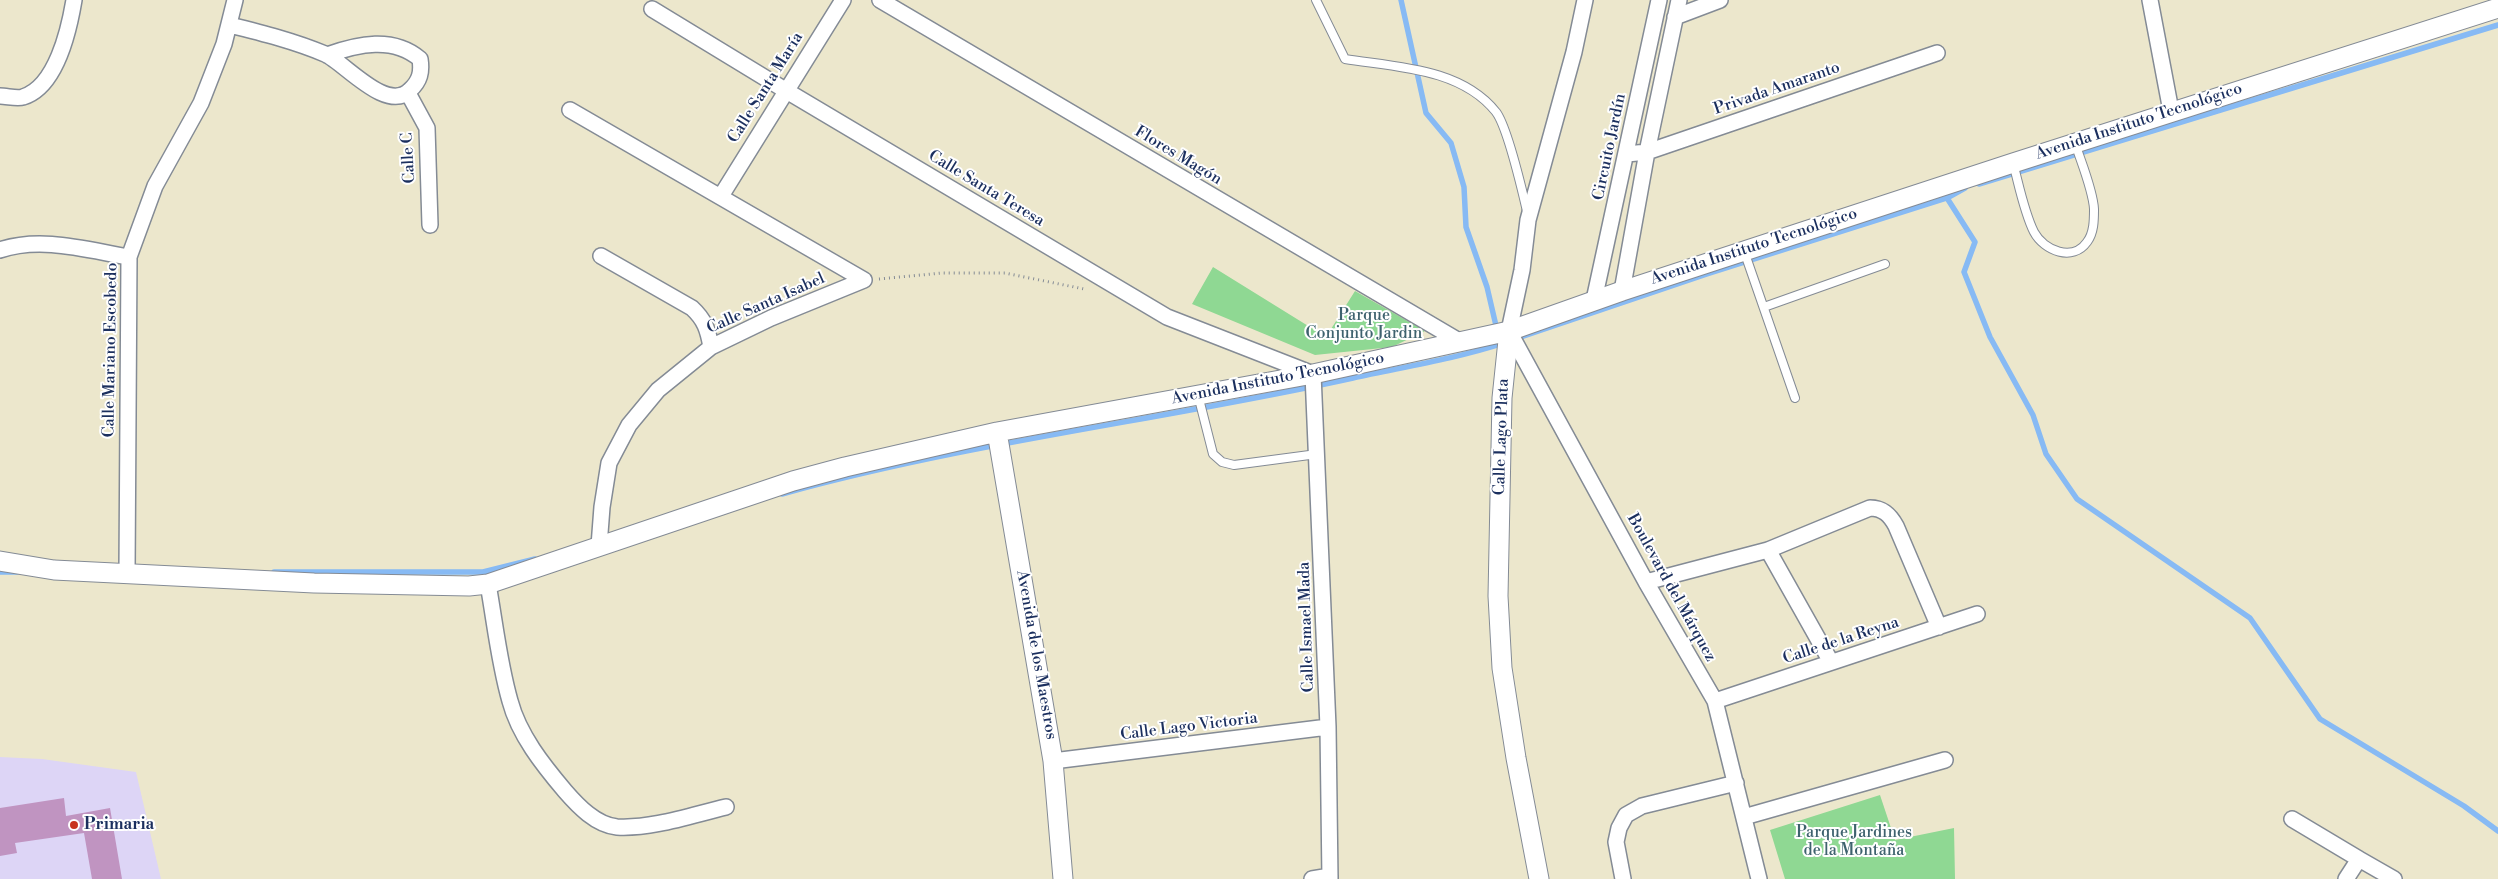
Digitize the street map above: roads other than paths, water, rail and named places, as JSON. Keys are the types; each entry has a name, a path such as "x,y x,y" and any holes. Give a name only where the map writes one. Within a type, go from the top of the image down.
{"street":[{"path":"0,96 23,97 41,86 58,62 74,0"},
{"name":"Calle Mariano Escobedo","path":"127,572 129,257 155,186 201,103 230,25 235,0"},
{"name":"Calle Santa María","path":"721,196 785,90 843,0"},
{"name":"Flores Magón","path":"880,0 1459,341"},
{"name":"Calle Lago Plata","path":"1539,879 1516,758 1504,677 1498,596 1502,398 1509,331 1522,270 1528,220 1574,52 1585,0"},
{"name":"Circuito Jardín","path":"1594,300 1627,154 1658,0"},
{"path":"1622,291 1647,152 1679,0"},
{"path":"1676,16 1720,0"},
{"path":"2150,0 2171,111"},
{"name":"Avenida Instituto Tecnológico","path":"0,561 54,570 127,572 314,583 469,586 488,584 792,481 846,466 997,432 1314,374 1509,331 1594,300 2012,162 2498,8"},
{"name":"Calle Santa Teresa","path":"652,9 1167,317 1314,374"},
{"path":"230,25 278,37 327,55 370,87 397,96 408,93 416,85 422,72 420,59 410,50 386,44 356,46 327,55"},
{"name":"Privada Amaranto","path":"1627,154 1647,152 1937,53"},
{"name":"Calle C","path":"408,93 427,128 430,225"},
{"name":"Calle Santa Isabel","path":"570,110 864,280 772,318 711,347 658,390 629,425 609,463 602,507 599,546"},
{"path":"0,250 18,244 55,244 129,257"},
{"path":"601,256 692,308 702,318 708,328 711,347"},
{"name":"Boulevard del Márquez","path":"1509,331 1646,582 1715,701 1759,879"},
{"name":"Calle Ismael Mada","path":"1314,374 1328,727 1330,877"},
{"name":"Avenida de los Maestros","path":"997,432 1053,761 1063,879"},
{"path":"1646,582 1768,550 1870,508 1882,510 1890,516 1939,627"},
{"path":"1768,550 1830,662"},
{"path":"488,584 510,701 523,733 547,770 574,802 596,820 616,827 639,826 726,807"},
{"name":"Calle de la Reyna","path":"1715,701 1978,614"},
{"name":"Calle Lago Victoria","path":"1053,761 1328,727"},
{"path":"1744,817 1945,760"},
{"path":"1623,879 1616,842 1619,828 1626,815 1642,806 1736,783"},
{"path":"2292,818 2394,879"},
{"path":"2346,879 2359,859"},
{"path":"1312,879 1330,877"}],"lane":[{"path":"1316,0 1345,59 1409,69 1454,80 1476,92 1497,114 1521,186 1528,220"},
{"path":"2012,162 2034,233 2044,244 2057,252 2071,252 2082,248 2088,241 2093,230 2094,215 2094,207 2075,143"},
{"path":"1744,251 1795,398"},
{"path":"1764,306 1885,264"},
{"path":"1198,396 1213,454 1222,462 1234,465 1317,454"}],"waterway":[{"path":"1401,0 1426,113 1451,143 1464,187 1466,227 1487,287 1497,330"},
{"path":"1979,184 2498,25"},
{"path":"1515,339 1707,274 1947,198 1965,188"},
{"path":"1947,198 1975,242 1964,272 1990,337 2033,415 2046,454 2077,499 2250,618 2320,719 2464,806 2498,831"},
{"path":"782,494 923,460 1282,393 1448,358 1504,343"},
{"path":"274,572 483,572 535,559"},
{"path":"0,572 17,572"}],"place":[{"name":"Primaria","path":"74,825"}],"park label":[{"name":"Parque Conjunto Jardin","path":"1364,325"},
{"name":"Parque Jardines de la Montaña","path":"1854,842"}]}
